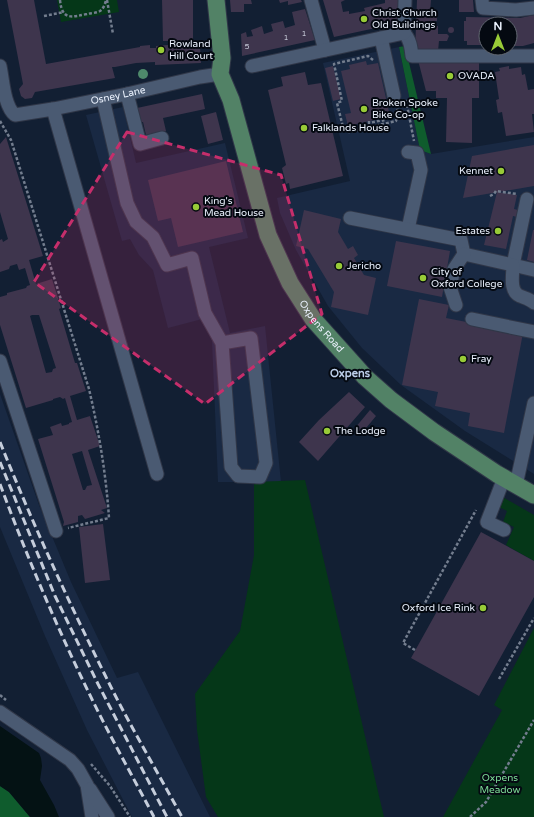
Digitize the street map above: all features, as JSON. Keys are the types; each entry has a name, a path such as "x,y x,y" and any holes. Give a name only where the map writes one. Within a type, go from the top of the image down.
{"main road":[{"path":"216,0 222,58 220,74"},
{"name":"Oxpens Road","path":"220,74 231,100 268,235 290,283 313,319 365,377 391,400 434,432 510,482 534,495"}],"street":[{"path":"311,0 325,50"},
{"path":"405,0 404,33 410,42 412,56 534,56"},
{"path":"482,0 483,8 516,10 534,8"},
{"path":"252,66 404,33"},
{"path":"381,38 394,96"},
{"path":"0,66 9,114"},
{"name":"Osney Lane","path":"9,114 53,109 220,74"},
{"path":"127,94 140,144 162,138"},
{"path":"103,99 127,203 136,222 153,237 167,265 192,258 205,313 222,343 231,467 238,476 260,476 266,463 251,338 222,343"},
{"path":"53,109 157,474"},
{"path":"408,152 417,152 421,170 408,229"},
{"path":"524,197 512,278 515,292 534,303"},
{"path":"350,218 461,240 464,254 454,269 450,287 456,305"},
{"path":"464,254 534,270"},
{"path":"472,319 534,332"},
{"path":"0,361 56,531"},
{"path":"504,530 487,522 510,482 534,403"},
{"path":"0,712 70,760 78,769 108,817"},
{"path":"87,785 92,817"}],"path":[{"path":"60,0 62,9 66,15 72,17 99,12 104,6 106,0"},
{"path":"106,0 113,34"},
{"path":"44,16 64,12"},
{"path":"385,57 374,60 368,56 334,64 342,101 337,103 343,127 348,132 396,121 398,114"},
{"path":"362,57 363,62"},
{"path":"370,127 369,122 383,120 384,124"},
{"path":"0,122 11,140 89,389 99,430 107,486 109,518 56,531"},
{"path":"490,196 496,191 524,197"},
{"path":"415,650 403,643 480,505"},
{"path":"499,679 534,618"},
{"path":"470,817 486,802 534,720"},
{"path":"91,763 110,786 130,817"}],"highlighted area":[{"path":"127,132 281,175 322,314 205,404 34,282"}],"shaded area":[{"name":"City of Oxford College","path":"399,47 420,150 431,154 534,137 534,474 465,431 401,385 362,348 328,306 296,250 280,213 277,198 350,181 323,63"},
{"path":"123,107 136,163 225,143 248,238 209,247 230,333 265,326 281,482 218,482 212,341 202,319 168,328 153,270 139,255 130,239 122,241 86,115"},
{"path":"0,394 39,505 71,582 117,678 138,672 210,817 132,817 87,730 45,636 0,527"},
{"path":"0,726 39,753 42,766 40,780 59,817 30,817 9,792 0,786"}],"green space":[{"path":"57,0 117,0 119,12 61,22"},
{"path":"405,46 431,154 420,150 399,47"},
{"path":"305,480 384,817 218,817 206,797 197,730 195,694 240,631 254,555 254,482"},
{"path":"501,496 534,515 534,561 506,545 514,527 503,522 507,511 497,506"},
{"name":"Oxpens Meadow","path":"534,628 534,817 443,817 502,710 494,705"},
{"path":"0,786 9,792 30,817 0,817"}],"building":[{"name":"Rowland Hill Court","path":"7,0 34,0 46,64 140,46 150,45 150,48 156,48 156,46 168,45 168,41 163,41 162,0 193,0 193,45 200,46 201,63 155,65 155,62 136,63 112,67 115,78 35,92 32,98 25,99 21,96 19,89 23,84"},
{"path":"230,0 251,0 252,4 244,4 244,12 231,12"},
{"path":"279,0 301,0 302,2 288,5 288,1 280,3"},
{"name":"Christ Church Old Buildings","path":"323,0 345,0 341,2 343,12 349,11 349,14 365,11 364,8 385,3 385,0 400,0 399,23 334,37"},
{"path":"417,0 431,0 430,13 437,14 437,21 430,21 430,26 438,26 438,34 447,34 449,36 447,41 439,41 438,51 415,51"},
{"path":"459,0 473,0 474,12 459,12"},
{"path":"305,9 315,40 242,56 241,34 246,32 247,37 253,36 251,30 262,26 264,34 273,31 271,24 283,21 285,28 295,25 292,12"},
{"path":"534,15 534,43 518,46 518,18"},
{"path":"466,17 478,17 478,45 467,45 467,41 464,41 464,21 466,21"},
{"path":"451,27 454,30 451,33 448,30"},
{"name":"OVADA","path":"418,60 479,61 479,98 472,98 472,143 446,142 447,98 436,98 436,91 426,91"},
{"path":"366,61 367,65 378,63 390,116 348,126 345,114 351,113 341,71 350,69 349,65"},
{"path":"333,66 341,99 333,101 325,68"},
{"path":"509,66 509,69 521,67 522,75 525,74 528,90 534,89 534,114 532,114 534,132 506,136 502,112 498,113 496,100 499,99 495,72 500,71 499,68"},
{"name":"Falklands House","path":"305,72 308,85 321,83 343,176 290,189 289,183 286,184 282,168 286,165 268,90 283,86 281,77"},
{"path":"202,94 205,109 163,118 166,131 146,135 143,122 140,122 137,108"},
{"path":"216,112 223,140 208,144 201,116"},
{"path":"6,137 43,256 29,260 36,284 52,279 75,363 77,363 86,391 70,396 77,420 90,416 100,446 88,450 107,508 101,510 105,513 85,519 82,515 78,516 78,522 63,526 64,522 38,439 53,435 50,427 61,423 62,426 72,422 65,398 63,399 60,397 26,408 0,325 0,297 7,295 7,293 26,288 30,285 25,268 19,270 17,264 0,272 0,240 2,239 3,242 8,239 0,212 0,144","holes":["39,315 56,368 53,369 52,372 46,373 30,316","82,451 92,485 87,486 85,490 83,490 72,454"]},
{"name":"Kennet","path":"534,145 534,186 463,198 472,156"},
{"name":"King's Mead House","path":"226,161 243,232 178,247 171,218 158,221 148,180"},
{"name":"Estates","path":"497,192 517,195 514,209 522,211 521,218 513,216 506,249 484,245"},
{"name":"Jericho","path":"304,210 341,219 338,232 348,249 353,246 358,255 354,258 364,275 376,278 368,315 331,307 334,292 308,249 296,246"},
{"path":"534,230 534,262 527,260"},
{"path":"396,241 450,251 442,297 387,286"},
{"name":"Fray","path":"419,299 449,305 446,318 523,333 504,433 468,426 470,413 435,406 438,392 402,385"},
{"name":"The Lodge","path":"349,392 365,407 318,461 299,442 319,420"},
{"path":"370,410 376,416 362,433 355,428"},
{"path":"103,524 110,580 85,583 79,527"},
{"name":"Oxford Ice Rink","path":"481,532 534,561 534,597 479,696 411,658"}],"railway":[{"path":"0,442 64,591 116,697 182,817"},
{"path":"0,462 55,596 98,684 167,817"},
{"path":"0,484 41,588 64,640 104,722 154,817"}],"place":[{"name":"Christ Church Old Buildings","path":"364,19"},
{"name":"Rowland Hill Court","path":"161,50"},
{"name":"OVADA","path":"450,76"},
{"name":"Broken Spoke Bike Co-op","path":"364,109"},
{"name":"Falklands House","path":"304,128"},
{"name":"Kennet","path":"501,171"},
{"name":"King's Mead House","path":"196,207"},
{"name":"Estates","path":"498,231"},
{"name":"Jericho","path":"339,266"},
{"name":"City of Oxford College","path":"423,278"},
{"name":"Fray","path":"463,359"},
{"name":"The Lodge","path":"327,431"},
{"name":"Oxford Ice Rink","path":"483,608"}],"district":[{"name":"Oxpens","path":"350,373"}]}
